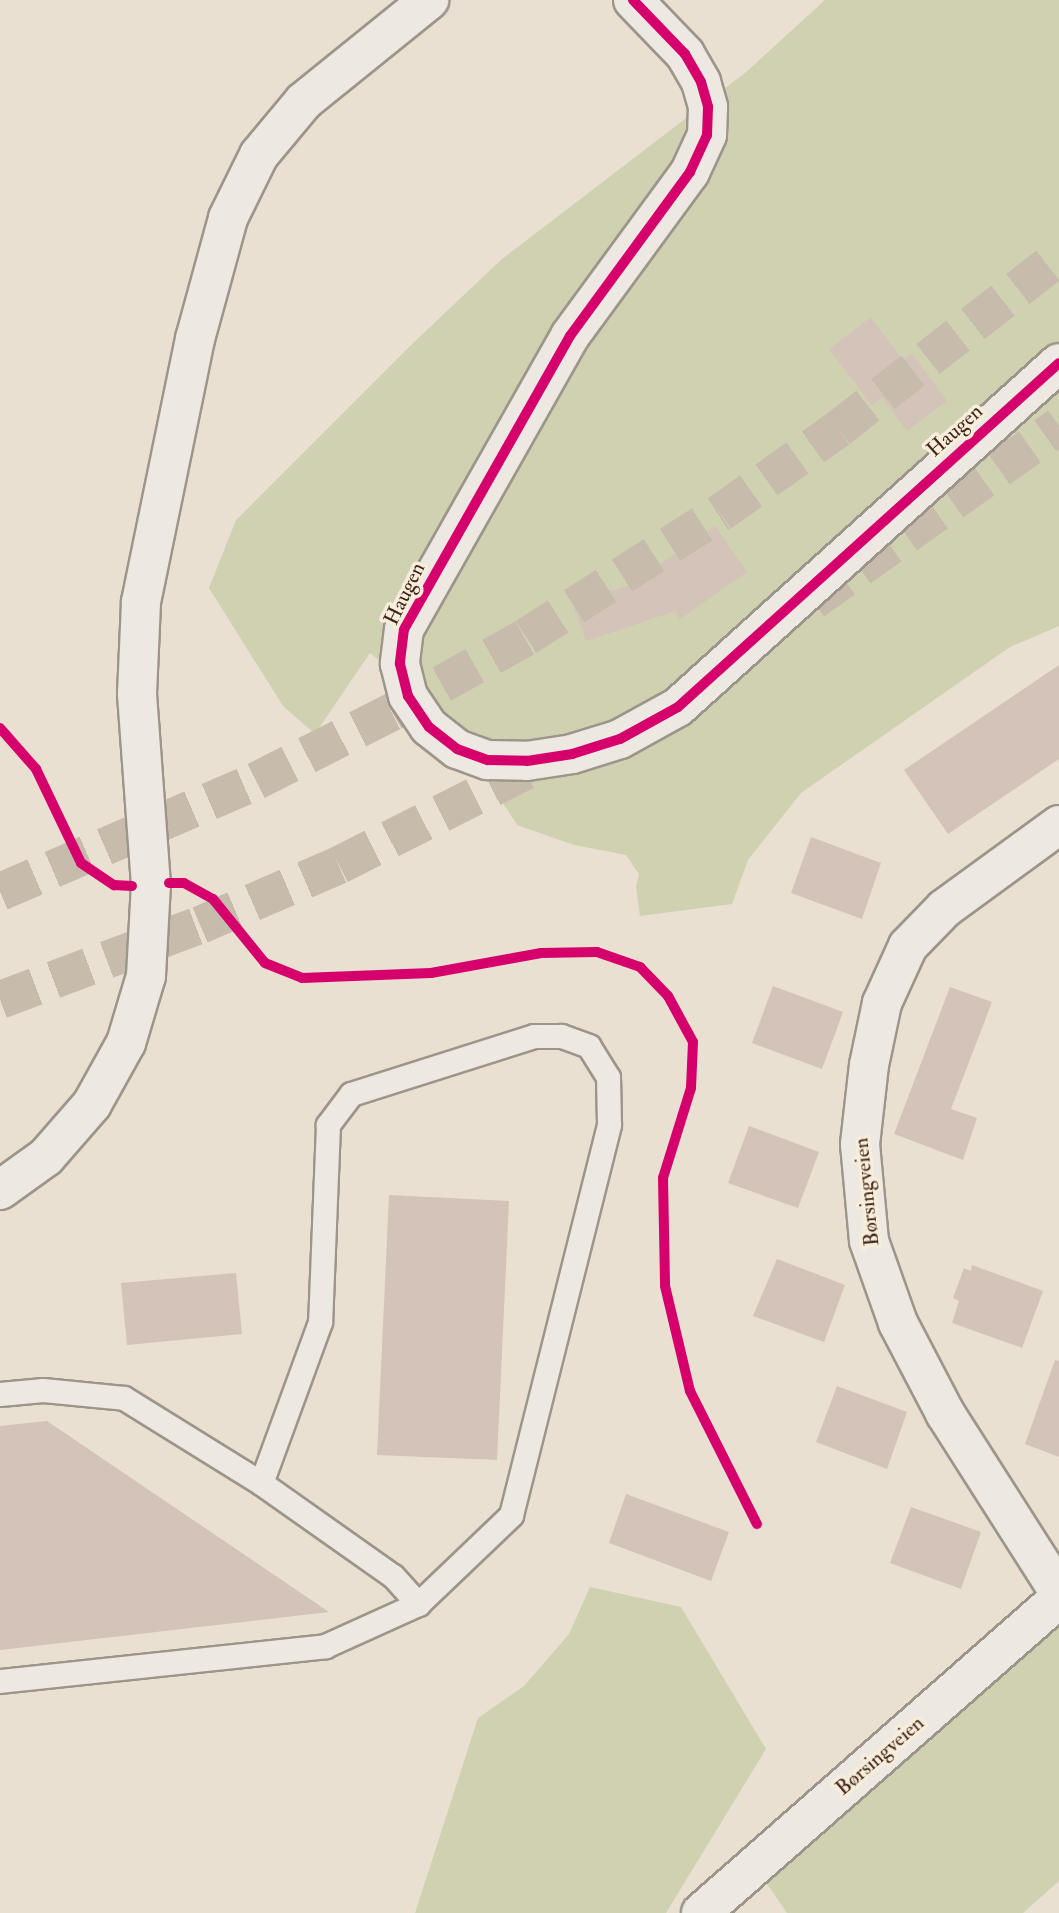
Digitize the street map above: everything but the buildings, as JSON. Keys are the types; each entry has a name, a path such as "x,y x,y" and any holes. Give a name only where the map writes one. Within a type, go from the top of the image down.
{"street":[{"path":"0,1190 46,1157 92,1104 126,1043 146,976 151,885 137,694 141,602 195,339 228,218 260,155 304,101 429,0"},
{"name":"Haugen","path":"633,0 685,54 701,82 708,107 708,135 690,172 570,337 404,629 400,664 408,696 429,727 457,749 488,760 527,761 572,754 620,739 678,707 1059,363"},
{"name":"Børsingveien","path":"1059,824 944,909 908,946 882,1003 865,1086 860,1144 869,1241 898,1323 945,1413 1059,1592"},
{"name":"Børsingveien","path":"701,1913 1059,1599"}],"lane":[{"path":"0,1681 325,1646 418,1604 511,1515 610,1124 608,1077 589,1046 561,1036 534,1036 351,1094 328,1125 320,1322 261,1483"},
{"path":"0,1394 43,1390 124,1398 261,1483 393,1576 418,1604"}],"green space":[{"path":"825,0 1059,0 1059,626 1010,647 801,793 748,860 732,904 640,916 636,887 639,874 626,855 574,845 517,825 446,714 370,653 315,734 283,706 209,588 236,520 411,345 502,259 745,73"},
{"path":"590,1587 681,1607 766,1749 666,1913 415,1913 478,1718 524,1686 569,1634"},
{"path":"1059,1621 1059,1881 1023,1913 787,1913 763,1878"}],"tunnel":[{"path":"0,892 256,781 392,712 526,637 720,513 838,429 1059,257"},
{"path":"813,601 1059,426"},
{"path":"0,1000 200,925 339,865 555,756"}],"cycle path":[{"path":"633,0 685,54 701,82 708,107 707,135 690,172 570,336 404,629 400,664 408,696 429,727 457,749 488,760 527,761 572,754 620,739 678,707 1059,363"},
{"path":"0,728 36,769 81,863 114,885 132,886"},
{"path":"169,883 184,883 213,899 265,963 302,978 431,973 541,953 597,952 640,967 668,996 693,1042 691,1088 663,1178 665,1286 690,1391 757,1524"}]}
